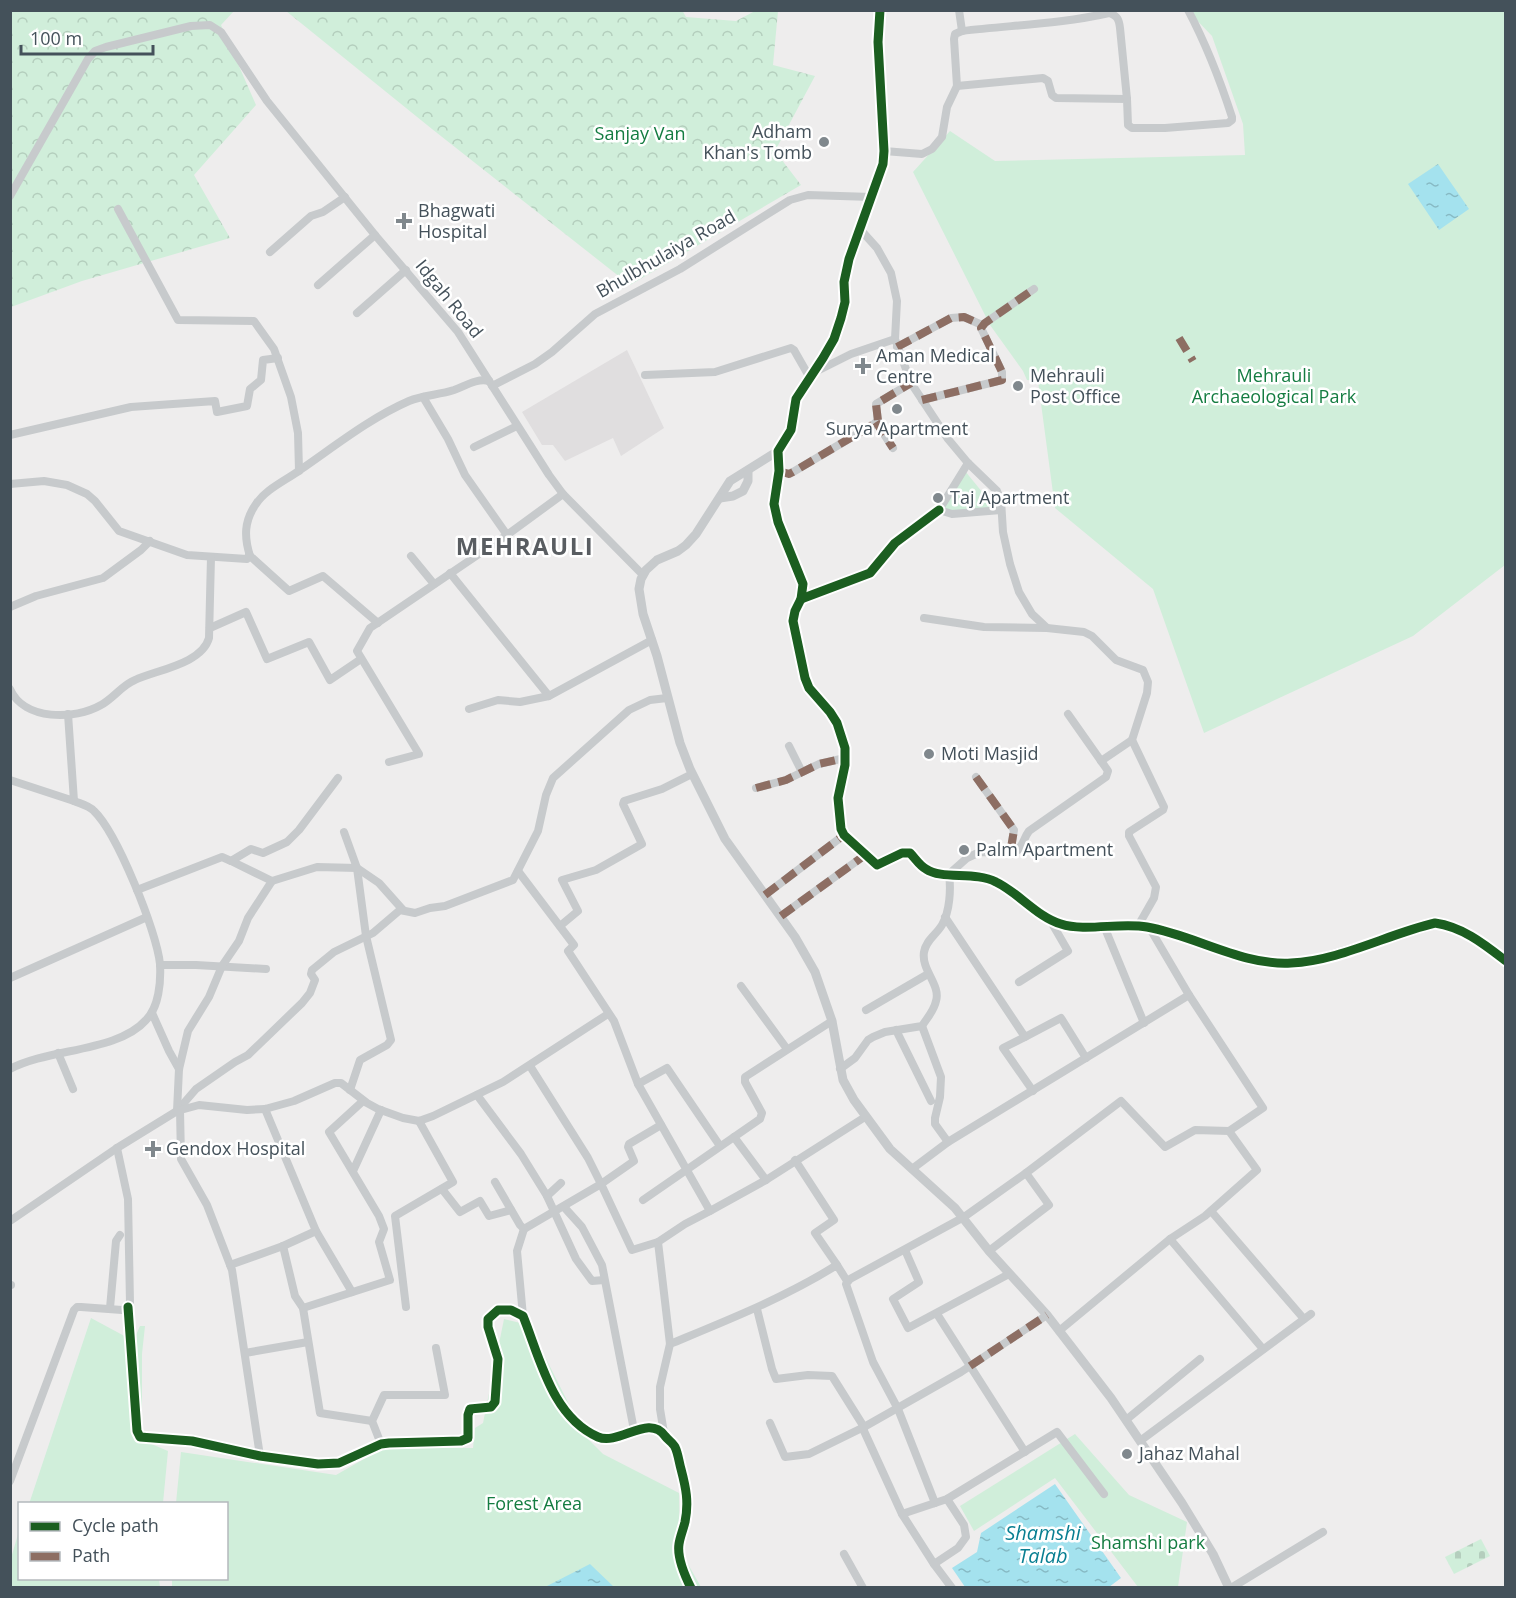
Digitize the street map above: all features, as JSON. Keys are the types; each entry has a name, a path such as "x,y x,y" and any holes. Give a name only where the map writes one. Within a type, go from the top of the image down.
{"street":[{"path":"880,10 879,53 883,164 845,272 843,311 834,339 796,399 791,430 778,451 748,472 730,481 686,545 652,564 643,575 639,589 640,600 680,743 692,774 725,839 801,946 814,972 832,1021 843,1080 865,1117 890,1149 942,1194 964,1217 989,1251 1059,1330 1126,1420 1187,1511 1230,1587 1323,1532"},
{"path":"959,10 962,31"},
{"path":"884,151 916,155 932,149 944,133 946,107 957,86 955,34 962,31 1031,23 1066,22 1103,13 1114,15 1119,20 1128,125 1132,128 1164,128 1228,123 1232,120 1224,93 1210,55 1188,10"},
{"name":"Idgah Road","path":"10,196 88,59 96,51 192,26 214,27 267,100 375,235 458,332 535,456 563,494 643,575"},
{"path":"957,86 1043,78 1048,81 1052,95 1056,98 1127,99"},
{"name":"Bhulbhulaiya Road","path":"249,555 245,533 252,510 263,495 399,406 478,380 490,384 535,364 595,314 680,269 790,200 808,195 872,197"},
{"path":"270,252 311,216 323,212 345,197"},
{"path":"118,209 178,320 254,321 274,349 291,397 298,434 299,471"},
{"path":"859,228 877,248 891,273 897,301 896,343 911,382 948,439 968,463 997,491 1005,541 1019,592 1032,614 1047,628"},
{"path":"318,285 375,235"},
{"path":"357,313 406,270"},
{"path":"922,400 994,383 1004,378 981,331 982,325 1034,289"},
{"path":"812,375 851,354 896,343 951,318 964,317 982,325"},
{"path":"645,375 715,372 790,348 794,350 812,375"},
{"path":"10,435 145,405 215,401 218,412 247,406 250,389 261,380 263,360 278,358"},
{"path":"779,471 789,474 793,472 876,422 878,419 876,404 911,382"},
{"path":"423,397 448,439 465,475 507,535"},
{"path":"876,422 893,448"},
{"path":"474,447 517,426"},
{"path":"778,451 779,471 775,490 775,513 804,584 801,600 793,617 805,678 809,688 830,712 842,735 845,758 838,798 839,818 844,835 877,865 907,852 925,869 949,874 975,875 994,881 1049,918 1069,926 1149,927 1257,960 1288,964 1327,957 1435,923 1464,931 1506,962"},
{"path":"801,600 870,573 895,543 939,510 968,463"},
{"path":"720,498 733,496 743,491 748,481 748,472"},
{"path":"10,484 44,481 67,485 87,494 95,501 119,531 150,540 177,552 247,559 249,555 289,591 323,576 378,623"},
{"path":"389,762 418,754 357,651 370,628 563,494"},
{"path":"939,510 952,513 1001,510"},
{"path":"11,604 103,578 141,550 150,540"},
{"path":"411,556 434,584"},
{"path":"10,689 16,701 25,707 48,714 68,714 101,705 134,680 200,654 207,646 210,628 211,557"},
{"path":"450,573 549,696"},
{"path":"210,628 246,612 267,659 309,642 330,680 361,659"},
{"path":"924,618 984,627 1047,628 1084,632 1092,636 1116,660 1143,670 1148,682 1147,693 1132,740 1101,761"},
{"path":"469,709 498,700 520,702 549,696 652,640"},
{"path":"260,1456 230,1265 207,1205 181,1160 178,1110 179,1069 188,1031 204,1005 222,966 235,948 248,918 272,881 317,867 357,867 379,883 403,910 415,913 445,906 513,880 532,838 538,831 546,795 554,778 629,710 650,700 667,698"},
{"path":"68,714 74,801"},
{"path":"949,874 967,858 980,852 1011,854 1018,850 1029,831 1106,777 1108,771 1068,714"},
{"path":"1132,740 1164,807 1128,832 1156,887 1154,898 1138,926"},
{"path":"789,746 802,772"},
{"path":"756,788 786,780 819,764 845,758"},
{"path":"560,926 578,911 562,880 596,870 642,844 623,804 624,801 662,789 692,774"},
{"path":"976,777 1014,830 1011,854"},
{"path":"231,861 251,849 264,853 287,842 299,830 338,778"},
{"path":"10,780 88,806 100,818 110,833 136,890 155,941 160,965 159,985 152,1013 127,1034 100,1043 28,1060 10,1069"},
{"path":"344,832 357,867 366,936 391,1040 387,1045 360,1060 350,1090"},
{"path":"765,894 844,835"},
{"path":"780,916 865,855"},
{"path":"136,890 222,857 272,881"},
{"path":"518,871 574,945 568,951 614,1021 638,1084 710,1211"},
{"path":"840,1069 858,1056 868,1040 880,1034 922,1026 932,1011 937,1000 923,960 925,947 941,927 945,917 951,886 949,874"},
{"path":"10,1221 117,1148 178,1110 196,1089 248,1055 310,993 316,983 311,974 312,970 334,952 380,928 403,910"},
{"path":"10,978 147,917"},
{"path":"945,917 1025,1037"},
{"path":"1019,982 1068,951 1049,918"},
{"path":"1104,926 1144,1023"},
{"path":"848,1281 964,1217 1121,1101 1165,1147 1195,1130 1229,1131 1263,1108 1189,995 1149,927"},
{"path":"160,965 266,969"},
{"path":"866,1010 928,974"},
{"path":"741,986 787,1049"},
{"path":"912,1169 948,1142 1189,995"},
{"path":"152,1013 179,1069"},
{"path":"178,1110 199,1105 247,1110 265,1108 294,1101 341,1083 363,1101 381,1110 419,1121 477,1095 530,1066 558,1045 608,1014"},
{"path":"1033,1091 1003,1048 1061,1018 1086,1058"},
{"path":"643,1200 762,1116 745,1082 745,1077 832,1021"},
{"path":"922,1026 941,1077 935,1124 948,1142"},
{"path":"896,1030 931,1101"},
{"path":"58,1053 73,1089"},
{"path":"530,1066 588,1158 632,1250 658,1242 685,1224 766,1180 865,1117"},
{"path":"638,1084 666,1068 720,1146"},
{"path":"477,1095 521,1154 547,1196 576,1259 592,1281 604,1280"},
{"path":"303,1308 390,1280 379,1242 384,1229 379,1216 329,1132 363,1101"},
{"path":"265,1108 316,1231 352,1292"},
{"path":"353,1171 381,1110"},
{"path":"406,1307 395,1216 453,1182 419,1121"},
{"path":"661,1125 629,1144 628,1147 634,1161 564,1207 524,1229 517,1251 523,1316 555,1398 565,1411 580,1425 600,1438 650,1428 658,1429 675,1447 688,1495 685,1522 679,1545 680,1564 691,1587"},
{"path":"1059,1330 1170,1239 1210,1211 1257,1170 1229,1131"},
{"path":"734,1137 766,1180"},
{"path":"117,1148 128,1199 131,1298 128,1307 137,1431 140,1437 192,1442 260,1456 327,1465 349,1459 381,1444 461,1441 468,1438 470,1409 491,1407 495,1402 498,1359 488,1327 488,1319 498,1310 512,1310 523,1316"},
{"path":"795,1160 834,1220 815,1233 848,1281 847,1288 873,1362 898,1409 935,1503"},
{"path":"989,1251 1049,1205 1026,1173"},
{"path":"495,1182 524,1229"},
{"path":"547,1196 561,1183"},
{"path":"442,1189 459,1212 480,1201 489,1216 511,1210"},
{"path":"564,1207 582,1227 602,1265 634,1430"},
{"path":"1140,1441 1307,1317 1210,1211"},
{"path":"230,1265 283,1246 316,1231"},
{"path":"110,1308 116,1241 120,1236"},
{"path":"1170,1239 1263,1349"},
{"path":"658,1242 670,1344 660,1387 660,1409 664,1435"},
{"path":"283,1246 295,1296 303,1308 320,1413 372,1421"},
{"path":"905,1250 919,1282 894,1297 893,1301 908,1328 1009,1274"},
{"path":"670,1344 756,1309 837,1265"},
{"path":"10,1481 76,1307 122,1310 128,1307"},
{"path":"756,1309 776,1379 808,1375 832,1376 864,1427 902,1514 934,1564 952,1587"},
{"path":"937,1314 1025,1452"},
{"path":"770,1423 785,1457 809,1454 898,1409 970,1366 1047,1315"},
{"path":"245,1353 308,1342"},
{"path":"381,1444 372,1421 384,1395 445,1395 436,1348"},
{"path":"1126,1420 1200,1359"},
{"path":"902,1514 947,1499 1057,1432 1104,1494"},
{"path":"934,1564 958,1548 966,1537 964,1525 947,1499"},
{"path":"843,1554 863,1587"}],"shaded area":[{"path":"627,350 664,428 621,456 613,438 565,461 553,445 542,445 522,412"}],"green space":[{"name":"Sanjay Van","path":"682,10 686,17 736,21 755,11 778,11 773,65 815,76 775,151 801,185 630,285 286,11"},
{"path":"11,11 234,11 221,25 256,105 194,175 230,238 82,281 11,307"},
{"name":"Mehrauli Archaeological Park","path":"1188,11 1505,11 1505,565 1413,636 1204,733 1153,589 1055,508 1038,381 1027,380 990,325 913,172 950,131 995,161 1245,155 1243,124 1212,36"},
{"path":"965,471 996,509 945,511 943,504"},
{"path":"91,1318 130,1339 136,1335 140,1326 145,1326 142,1354 142,1440 168,1451 163,1502 30,1502"},
{"name":"Forest Area","path":"504,1319 529,1325 585,1436 603,1454 679,1493 680,1550 701,1587 172,1588 172,1580 228,1580 228,1502 176,1502 181,1452 336,1475 385,1447 473,1448 475,1428 483,1423"},
{"name":"Shamshi park","path":"1075,1434 1129,1495 1187,1522 1178,1587 1138,1587 1055,1478 974,1531 960,1506"},
{"path":"18,1534 18,1580 159,1580 160,1587 11,1587 11,1558"},
{"path":"1481,1539 1490,1556 1454,1574 1445,1557"}],"water":[{"path":"1438,164 1469,209 1439,230 1408,184"},
{"name":"Shamshi Talab","path":"1055,1484 1121,1578 1109,1587 965,1587 952,1568 977,1552 981,1533"},
{"path":"590,1564 614,1587 545,1587"}],"marked path":[{"path":"922,400 1002,380 1002,372 981,328 1034,289"},
{"path":"897,347 951,318 964,317 982,325"},
{"path":"1179,338 1193,361"},
{"path":"779,471 789,474 874,424 878,421 876,404 911,383"},
{"path":"876,422 893,448"},
{"path":"756,788 786,780 819,764 845,758"},
{"path":"976,777 1014,830 1010,854"},
{"path":"765,895 844,835"},
{"path":"781,916 865,855"},
{"path":"970,1366 1047,1315"}],"cycle path":[{"path":"880,10 878,42 883,164 849,259 844,282 845,302 834,339 796,399 791,430 778,451 779,471 774,504 778,522 803,584 801,599 793,621 805,678 809,688 837,723 845,748 845,765 838,798 841,829 844,835 877,865 902,853 910,853 922,866 933,872 978,877 996,882 1052,921 1071,926 1147,927 1183,936 1255,960 1291,963 1327,957 1435,923 1464,932 1506,961"},
{"path":"801,599 870,573 895,543 939,510"},
{"path":"128,1307 137,1431 140,1437 192,1441 260,1456 318,1464 339,1463 381,1444 461,1441 468,1438 470,1409 491,1407 495,1402 498,1359 488,1327 488,1319 498,1310 511,1310 523,1316 550,1385 569,1416 582,1428 606,1439 651,1428 658,1430 674,1446 678,1455 687,1501 679,1555 691,1588"}],"place":[{"name":"Adham Khan's Tomb","path":"824,142"},
{"name":"Bhagwati Hospital","path":"404,221"},
{"name":"Aman Medical Centre","path":"863,366"},
{"name":"Mehrauli Post Office","path":"1018,386"},
{"name":"Surya Apartment","path":"897,409"},
{"name":"Taj Apartment","path":"938,498"},
{"name":"Moti Masjid","path":"929,754"},
{"name":"Palm Apartment","path":"964,850"},
{"name":"Gendox Hospital","path":"153,1149"},
{"name":"Jahaz Mahal","path":"1127,1454"}],"district":[{"name":"MEHRAULI","path":"525,547"}]}
